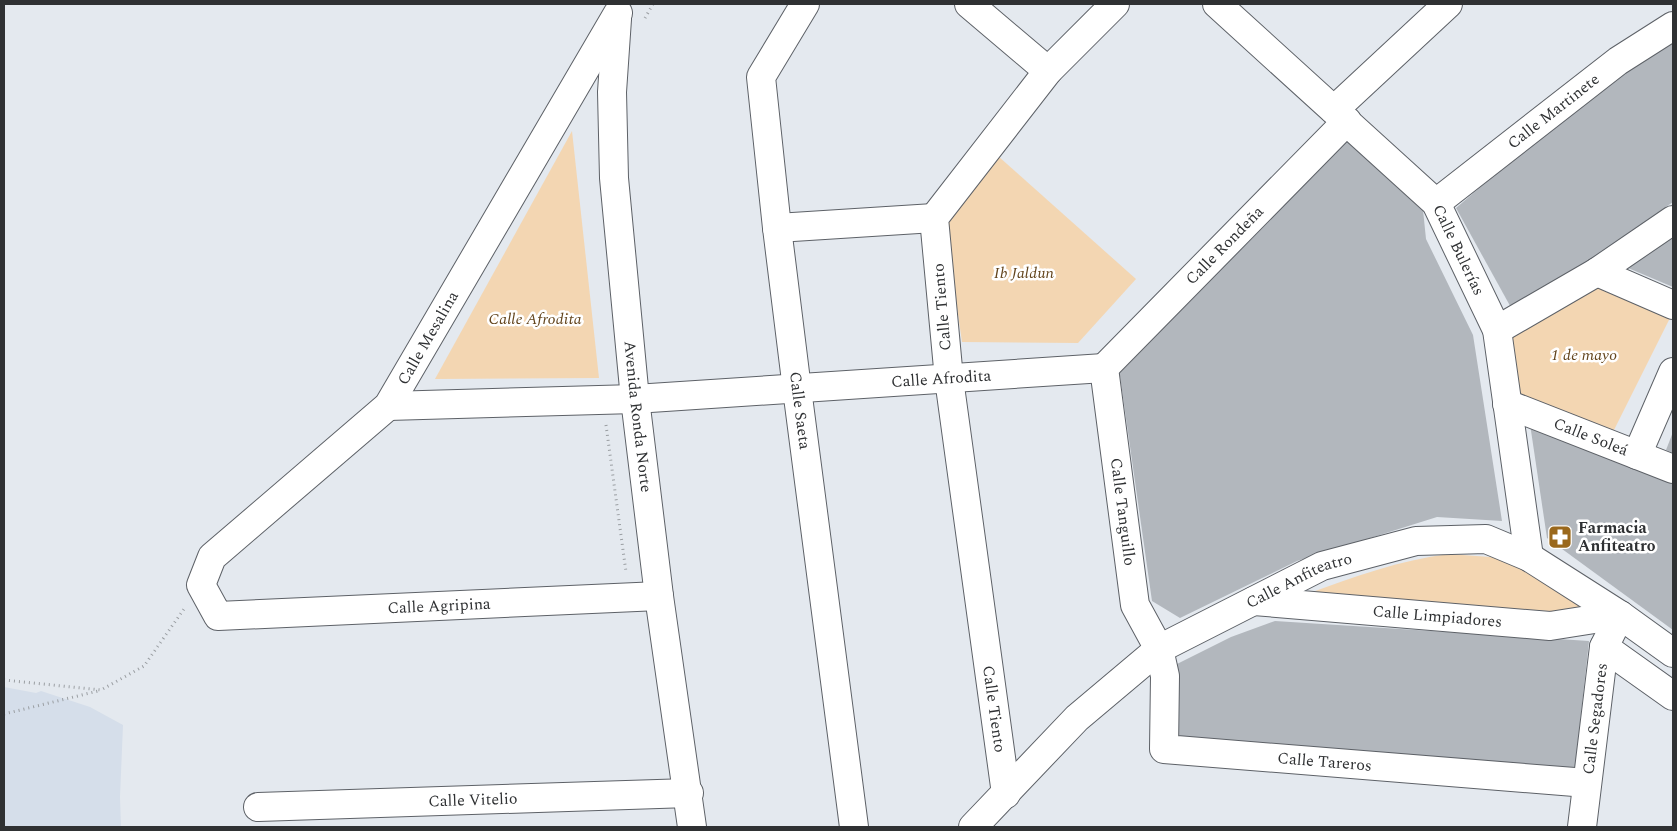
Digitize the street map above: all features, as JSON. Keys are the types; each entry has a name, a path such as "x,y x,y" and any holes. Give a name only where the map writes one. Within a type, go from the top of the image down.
{"street":[{"name":"Calle Saeta","path":"805,4 761,77 777,228 854,827"},
{"path":"969,4 1048,71"},
{"path":"777,228 934,218 1048,71 1115,4"},
{"name":"Calle Rondeña","path":"1104,368 1448,4"},
{"name":"Avenida Ronda Norte","path":"620,8 612,92 614,178 635,399 659,596 689,793 692,827"},
{"name":"Calle Mesalina","path":"202,585 212,558 388,406 620,8"},
{"name":"Calle Bulerías","path":"1230,8 1341,116 1436,203 1496,330 1529,557"},
{"name":"Calle Martinete","path":"1436,203 1618,61 1673,26"},
{"name":"Calle Tiento","path":"934,218 949,379 1006,794"},
{"path":"1496,330 1597,272 1673,220"},
{"path":"1597,272 1673,305"},
{"name":"Calle Afrodita","path":"388,406 635,399 1104,368"},
{"name":"Calle Tanguillo","path":"1104,368 1135,605 1159,649"},
{"path":"1638,455 1673,372"},
{"name":"Calle Soleá","path":"1507,404 1673,470"},
{"name":"Calle Anfiteatro","path":"973,827 1077,718 1159,649 1322,566 1416,541 1486,539 1529,557 1620,615 1673,653"},
{"name":"Calle Agripina","path":"202,585 218,616 659,596"},
{"name":"Calle Limpiadores","path":"1254,601 1550,626 1620,615"},
{"name":"Calle Segadores","path":"1582,827 1604,647 1620,615"},
{"path":"1604,647 1673,696"},
{"name":"Calle Tareros","path":"1159,649 1165,676 1164,749 1587,783"},
{"name":"Calle Vitelio","path":"258,807 689,793"}],"path":[{"path":"4,714 101,690 144,666 202,585"},
{"path":"4,680 101,690"}],"shaded area":[{"path":"4,687 36,693 41,691 90,707 123,725 120,797 121,827 4,827"}],"green space":[{"name":"Calle Afrodita","path":"572,131 599,378 435,379"},
{"name":"Ib Jaldun","path":"998,156 1136,279 1078,343 962,342 945,223"},
{"name":"1 de mayo","path":"1596,279 1670,318 1614,430 1510,393 1498,337"},
{"path":"1449,554 1490,557 1509,561 1545,576 1590,614 1307,594 1359,575 1413,560"}],"building":[{"path":"1673,35 1673,202 1514,313 1456,208 1608,77"},
{"path":"1349,139 1422,200 1426,239 1473,335 1502,521 1437,517 1297,561 1180,618 1152,601 1119,369"},
{"path":"1673,237 1673,287 1628,268"},
{"path":"1530,424 1673,483 1673,630 1547,538"},
{"path":"1673,432 1673,453 1666,450"},
{"path":"1275,621 1589,641 1575,769 1177,738 1177,664 1231,637"}],"place":[{"name":"Farmacia Anfiteatro","path":"1560,537"}]}
